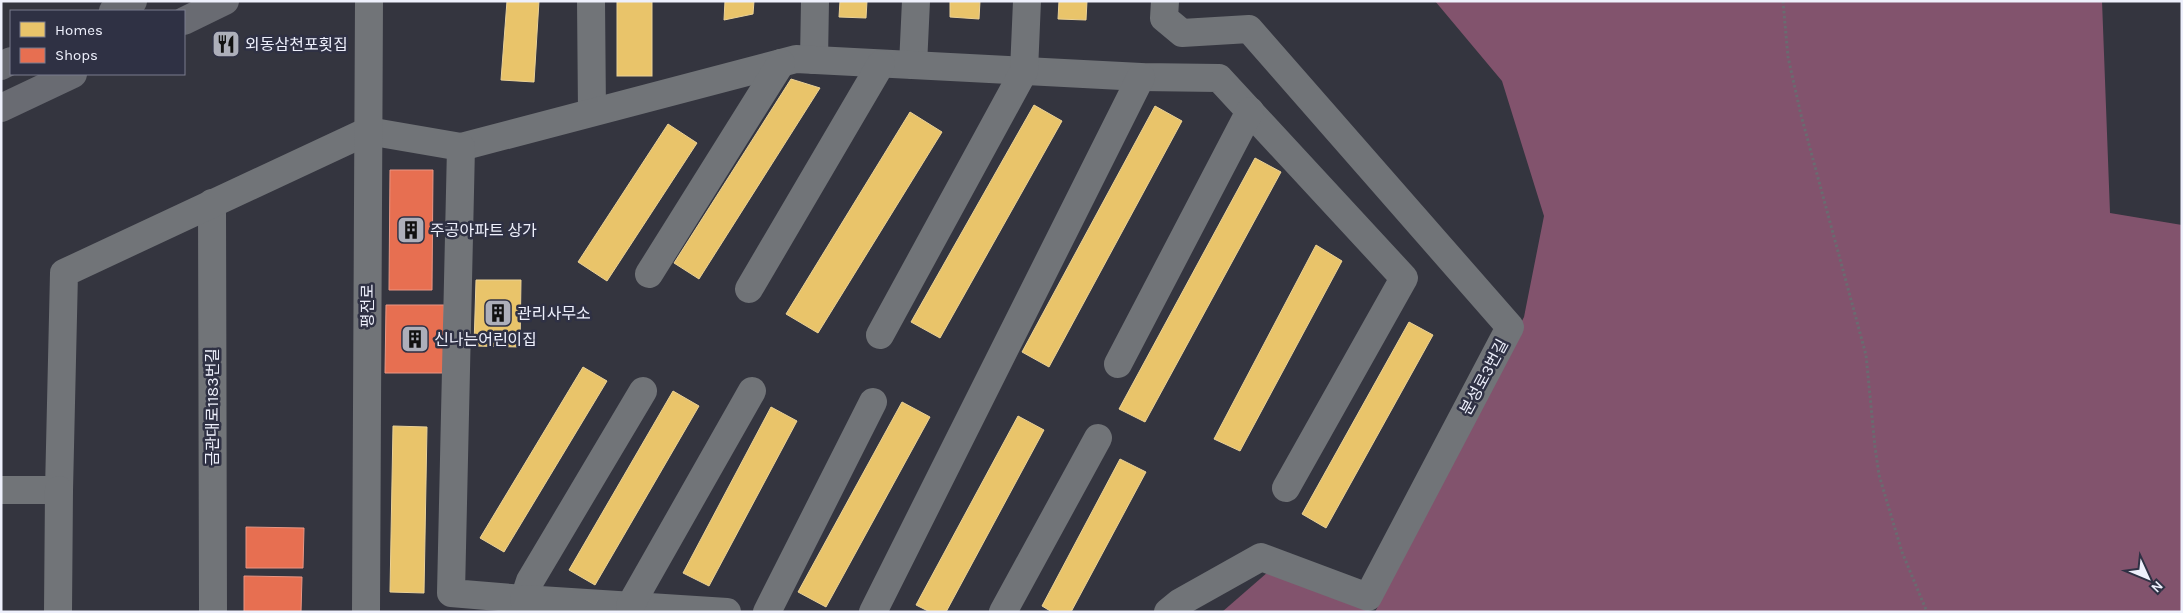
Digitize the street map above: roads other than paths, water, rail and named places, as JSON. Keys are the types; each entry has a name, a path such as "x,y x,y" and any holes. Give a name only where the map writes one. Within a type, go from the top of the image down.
{"main road":[{"path":"115,10 133,1"},
{"path":"185,21 225,1"},
{"path":"1,108 71,75"}],"street":[{"name":"평전로","path":"366,612 368,1"},
{"path":"591,1 592,112"},
{"path":"814,60 815,1"},
{"path":"913,66 916,1"},
{"path":"880,335 1024,71 1027,1"},
{"name":"분성로3번길","path":"1165,1 1164,18 1182,33 1249,28 1510,326 1368,597 1261,557 1180,603 1168,612"},
{"path":"58,612 64,273 368,131 461,147 796,59 1141,78 1219,78 1404,278 1286,488"},
{"path":"649,274 781,63"},
{"path":"749,289 881,64"},
{"path":"873,612 1141,78"},
{"path":"1118,364 1250,111"},
{"path":"461,147 450,593 728,612"},
{"name":"금관대로1183번길","path":"212,203 213,612"},
{"path":"524,599 530,581 643,390"},
{"path":"630,606 752,391"},
{"path":"767,612 873,402"},
{"path":"1003,612 1098,438"},
{"path":"1,490 59,490"}],"place":[{"name":"외동삼천포횟집","path":"226,44"},
{"name":"주공아파트 상가","path":"411,230"},
{"name":"관리사무소","path":"498,313"},
{"name":"신나는어린이집","path":"415,339"}]}
